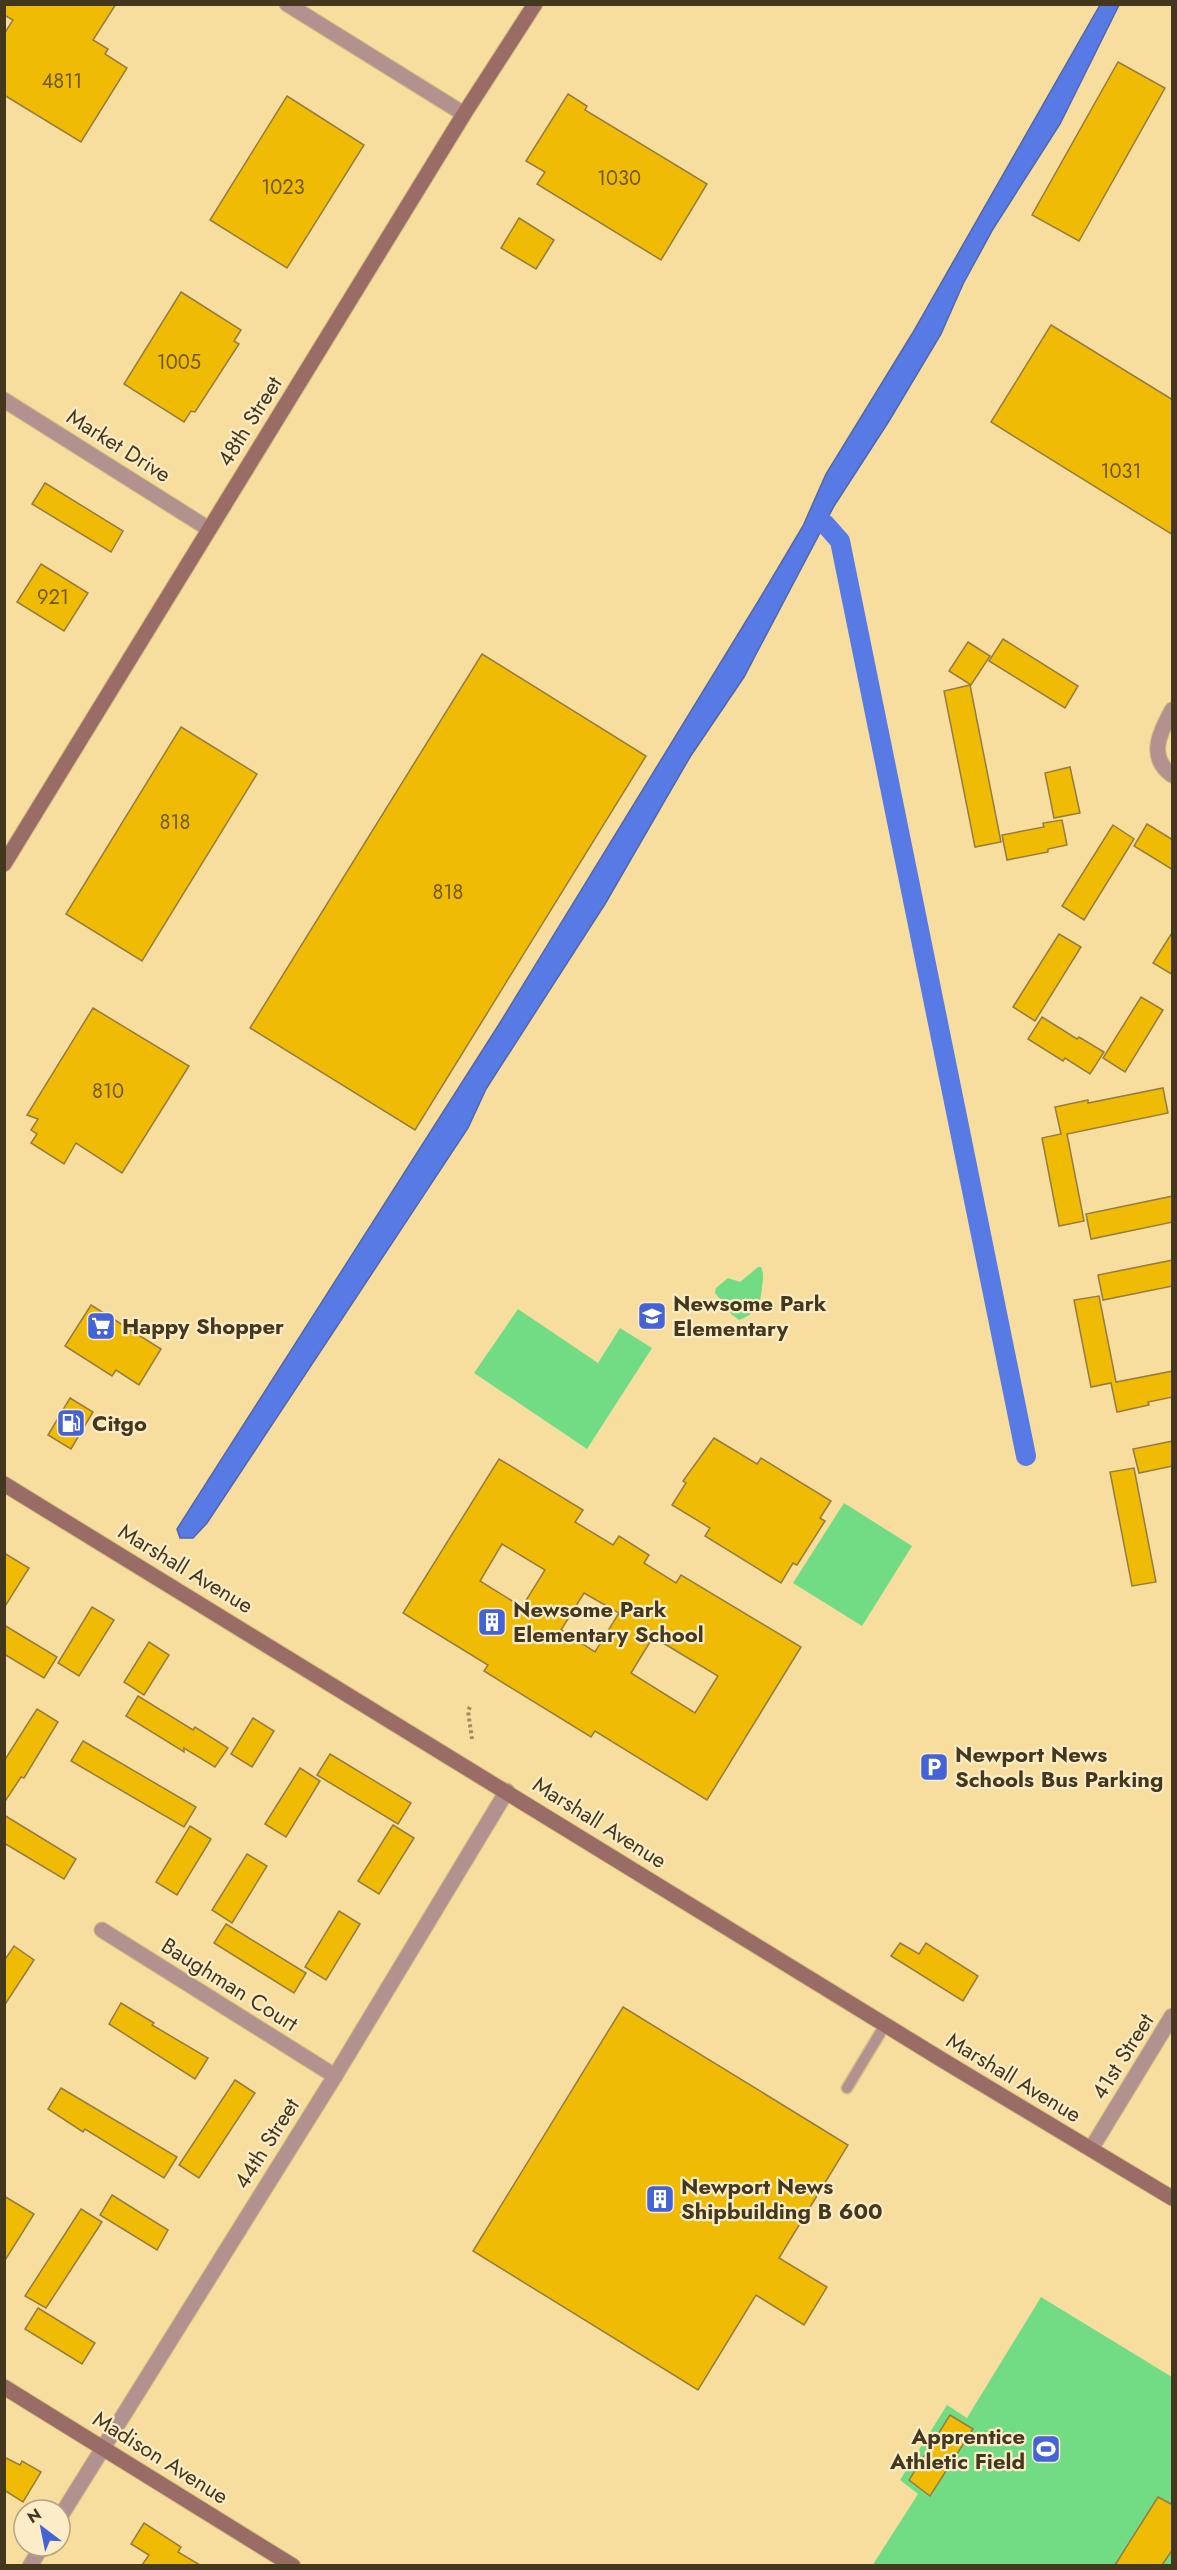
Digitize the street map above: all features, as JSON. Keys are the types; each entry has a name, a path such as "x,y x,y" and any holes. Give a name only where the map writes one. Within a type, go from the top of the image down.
{"street":[{"path":"287,4 464,114"},
{"name":"48th Street","path":"4,864 464,114 535,4"},
{"name":"Market Drive","path":"4,400 209,529"},
{"path":"1173,710 1161,730 1157,752 1160,761 1173,775"},
{"name":"Marshall Avenue","path":"4,1484 885,2025 1173,2198"},
{"name":"44th Street","path":"72,2498 335,2076 507,1791"},
{"name":"Baughman Court","path":"102,1930 335,2076"},
{"name":"41st Street","path":"1091,2149 1173,2016"},
{"name":"Madison Avenue","path":"4,2387 293,2565"}],"lane":[{"path":"847,2088 885,2025"}],"path":[{"path":"470,1707 468,1711 472,1739"}],"green space":[{"path":"761,1267 763,1272 759,1303 750,1315 739,1320 731,1314 729,1309 725,1312 721,1309 725,1305 715,1293 716,1288 728,1278 740,1282"},
{"path":"518,1309 598,1363 620,1328 652,1348 587,1449 474,1373"},
{"path":"844,1503 912,1546 862,1626 793,1583"},
{"name":"Apprentice Athletic Field","path":"1041,2297 1172,2377 1172,2565 872,2566 918,2494 900,2480 947,2405 967,2418"}],"water":[{"path":"1100,5 1119,5 1060,124 993,229 963,284 941,334 889,421 834,506 744,677 690,757 605,904 486,1089 468,1128 207,1523 193,1538 180,1538 177,1529 498,1026 759,600 803,526 826,474 912,334"}],"building":[{"path":"4,4 116,4 93,40 108,49 105,54 127,68 81,142 4,95 4,34 13,20 4,15"},
{"path":"1118,62 1165,88 1079,241 1032,215"},
{"path":"568,94 587,106 585,110 707,184 661,260 537,184 545,172 526,161"},
{"path":"287,96 364,145 287,268 210,220"},
{"path":"519,218 554,240 536,269 501,248"},
{"path":"181,292 241,330 234,341 239,344 195,412 191,411 184,422 124,384"},
{"path":"1051,325 1173,400 1173,535 991,422"},
{"path":"45,483 123,531 111,552 32,504"},
{"path":"41,564 88,593 64,631 17,602"},
{"path":"1003,639 1078,686 1065,708 989,661"},
{"path":"968,642 990,656 971,685 949,671"},
{"path":"482,654 646,756 415,1130 250,1028"},
{"path":"970,685 1001,842 975,847 944,691"},
{"path":"181,727 257,774 142,961 66,914"},
{"path":"1070,767 1080,813 1054,818 1045,773"},
{"path":"1062,820 1067,845 1048,849 1048,852 1007,860 1002,835 1044,827 1043,823"},
{"path":"1147,824 1173,840 1173,870 1134,846"},
{"path":"1113,825 1134,839 1084,920 1062,906"},
{"path":"1173,931 1173,975 1153,963"},
{"path":"1059,934 1081,947 1035,1021 1013,1007"},
{"path":"1141,997 1163,1010 1125,1072 1103,1058"},
{"path":"93,1008 189,1066 122,1173 76,1143 64,1164 31,1143 37,1134 31,1130 38,1119 27,1115"},
{"path":"1042,1017 1077,1039 1079,1037 1104,1052 1090,1074 1065,1058 1063,1061 1028,1039"},
{"path":"1163,1088 1168,1113 1067,1134 1084,1221 1059,1226 1042,1138 1061,1134 1055,1107"},
{"path":"1173,1196 1173,1222 1091,1239 1086,1214"},
{"path":"1173,1260 1173,1286 1103,1300 1098,1275"},
{"path":"1099,1296 1116,1382 1173,1371 1173,1397 1117,1412 1111,1383 1091,1387 1074,1300"},
{"name":"Happy Shopper","path":"91,1305 161,1349 139,1385 116,1370 112,1376 65,1346"},
{"name":"Citgo","path":"70,1398 93,1412 71,1449 48,1435"},
{"path":"714,1438 757,1464 761,1458 831,1501 820,1518 825,1521 797,1565 793,1563 781,1583 705,1536 710,1528 672,1505 686,1483 683,1481"},
{"path":"1173,1441 1173,1466 1139,1473 1133,1449"},
{"name":"Newsome Park Elementary School","path":"499,1459 583,1510 575,1522 613,1545 619,1536 649,1555 644,1563 676,1583 681,1575 801,1647 707,1800 595,1731 591,1737 484,1671 488,1665 403,1613","holes":["502,1544 545,1570 522,1607 480,1581","584,1593 619,1613 595,1652 561,1630","653,1637 718,1676 695,1713 631,1673"]},
{"path":"1134,1468 1156,1582 1132,1586 1110,1472"},
{"path":"4,1553 29,1568 4,1608"},
{"path":"92,1607 114,1620 79,1676 58,1663"},
{"path":"4,1625 57,1657 44,1678 4,1654"},
{"path":"149,1642 169,1655 144,1695 124,1682"},
{"path":"138,1696 193,1730 195,1727 228,1748 215,1767 184,1748 184,1752 126,1716"},
{"path":"37,1709 58,1722 24,1778 21,1777 4,1803 4,1761"},
{"path":"253,1718 274,1731 252,1767 231,1754"},
{"path":"83,1741 196,1807 184,1827 71,1761"},
{"path":"330,1754 411,1803 398,1824 317,1775"},
{"path":"300,1768 320,1781 286,1837 265,1824"},
{"path":"4,1815 76,1859 64,1879 4,1843"},
{"path":"393,1825 414,1838 379,1894 358,1881"},
{"path":"190,1826 211,1839 177,1895 156,1882"},
{"path":"247,1854 267,1866 232,1923 212,1910"},
{"path":"339,1911 360,1924 326,1980 305,1967"},
{"path":"226,1924 306,1973 294,1993 214,1943"},
{"path":"900,1943 919,1954 926,1943 978,1976 963,2001 891,1956"},
{"path":"14,1946 34,1960 4,2006 4,1961"},
{"path":"121,2003 154,2023 152,2025 208,2058 195,2079 109,2024"},
{"name":"Newport News Shipbuilding B 600","path":"623,2007 848,2145 779,2258 827,2287 804,2325 756,2295 698,2390 473,2251"},
{"path":"235,2080 255,2093 199,2178 179,2165"},
{"path":"61,2088 177,2157 164,2178 85,2129 83,2132 48,2109"},
{"path":"112,2195 168,2230 157,2250 100,2215"},
{"path":"4,2196 34,2214 4,2262"},
{"path":"81,2209 102,2222 46,2308 25,2296"},
{"path":"38,2308 95,2343 82,2364 25,2329"},
{"path":"950,2415 973,2429 930,2496 909,2480"},
{"path":"4,2457 20,2465 22,2461 41,2472 25,2498 17,2498 4,2490"},
{"path":"1158,2497 1173,2505 1173,2549 1162,2565 1115,2565"},
{"path":"144,2523 181,2547 178,2552 200,2565 142,2565 149,2555 131,2544"}],"waterway":[{"path":"825,524 840,541 1026,1456"}],"place":[{"name":"Newsome Park Elementary","path":"652,1316"},
{"name":"Happy Shopper","path":"101,1326"},
{"name":"Citgo","path":"71,1423"},
{"name":"Newsome Park Elementary School","path":"492,1622"},
{"name":"Newport News Schools Bus Parking","path":"934,1767"},
{"name":"Newport News Shipbuilding B 600","path":"660,2199"},
{"name":"Apprentice Athletic Field","path":"1046,2449"}]}
